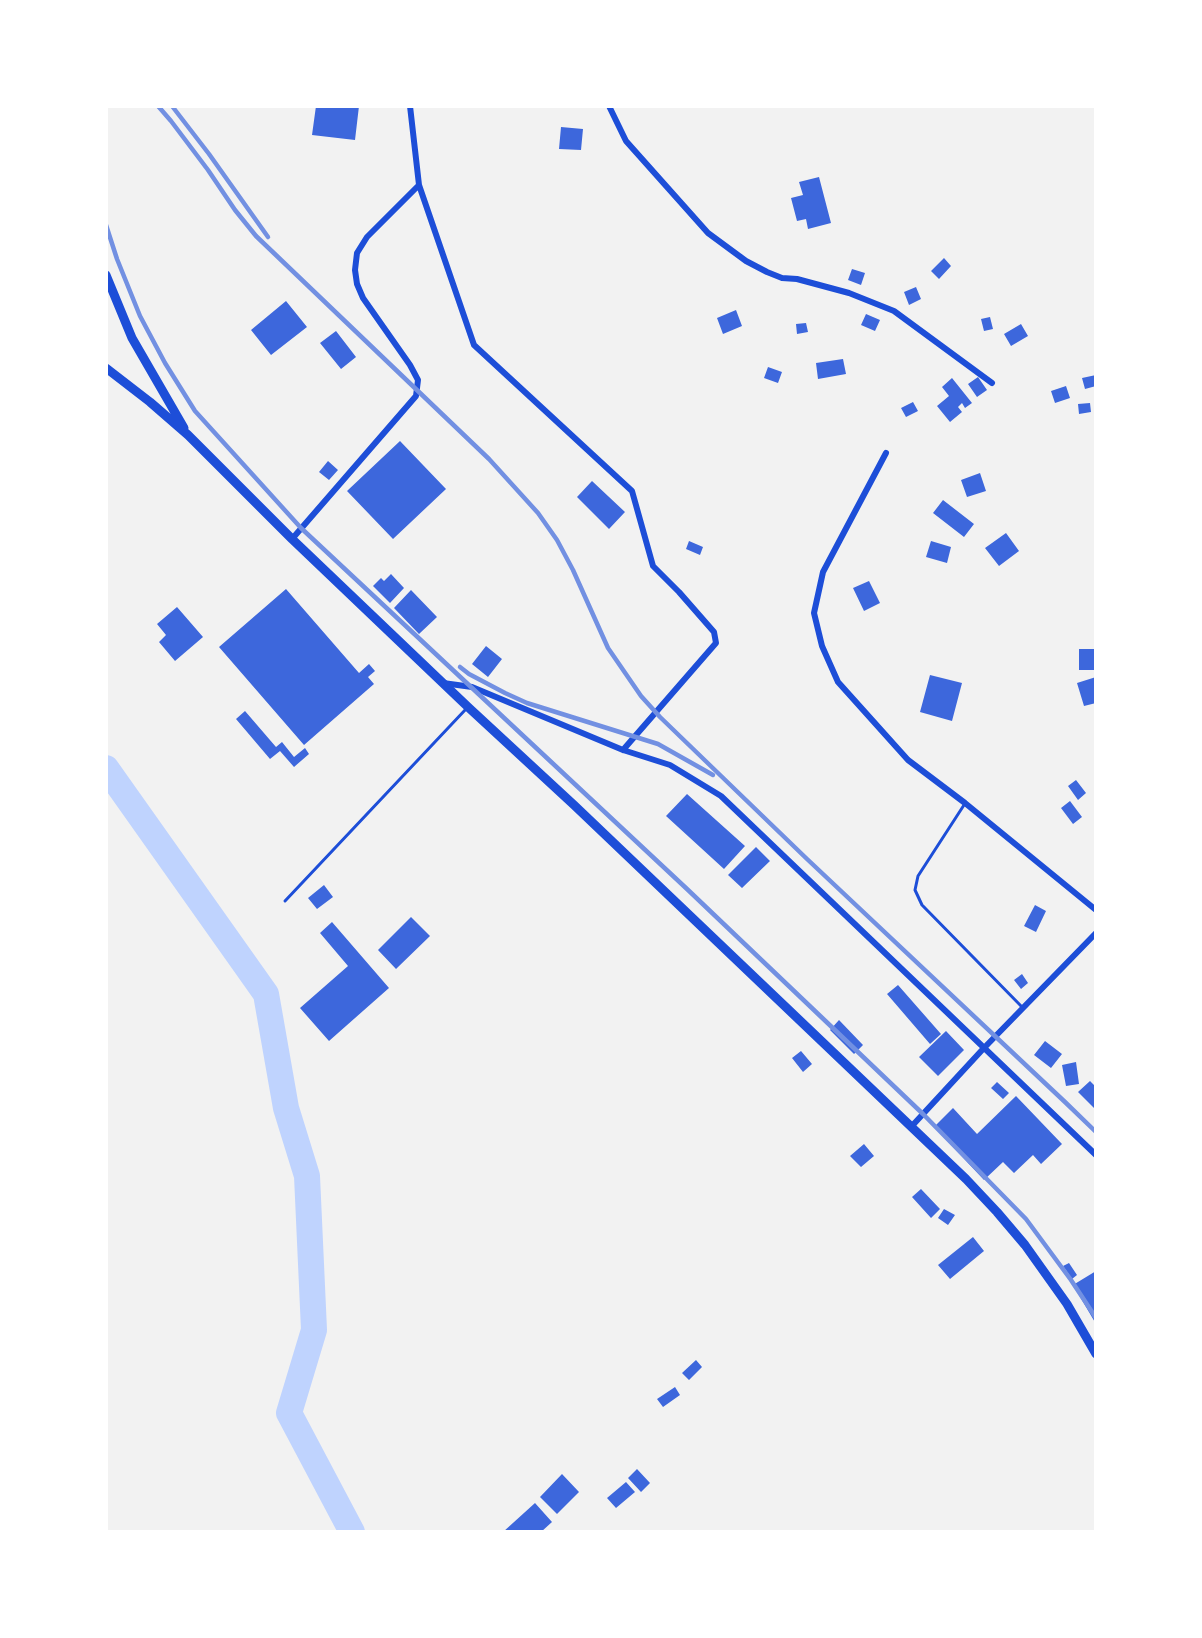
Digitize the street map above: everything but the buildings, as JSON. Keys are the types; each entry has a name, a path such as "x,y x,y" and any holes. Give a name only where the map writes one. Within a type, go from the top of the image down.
{"main road":[{"path":"106,275 132,338 188,435"},
{"path":"106,368 188,435 292,539 974,1187 1025,1245 1067,1304 1095,1354"}],"street":[{"path":"410,106 419,185 474,345 632,491 653,566 714,632 716,643 623,750"},
{"path":"609,106 626,141 708,233 746,261 782,278 797,279 849,293 894,310 992,383"},
{"path":"292,539 416,396 418,380 363,298 357,284 355,270 357,253 367,237 419,185"},
{"path":"886,453 823,572 814,613 822,646 838,682 908,760 965,803 1095,910"},
{"path":"443,683 472,687 623,750 670,765 721,796 1095,1155"},
{"path":"911,1127 1095,933"}],"lane":[{"path":"285,901 468,707"},
{"path":"965,803 918,876 915,890 922,905 1023,1008"}],"waterway":[{"path":"106,768 266,994 286,1108 307,1176 314,1330 289,1413 352,1532"}],"railway":[{"path":"158,106 256,236 489,459 538,513 557,540 573,570 608,648 641,696 660,717 1096,1132"},
{"path":"172,106 268,237"},
{"path":"106,225 140,316 165,363 195,411 301,528 687,889 923,1114 1026,1219 1096,1318"},
{"path":"460,667 469,674 527,703 658,744 713,775"}]}
